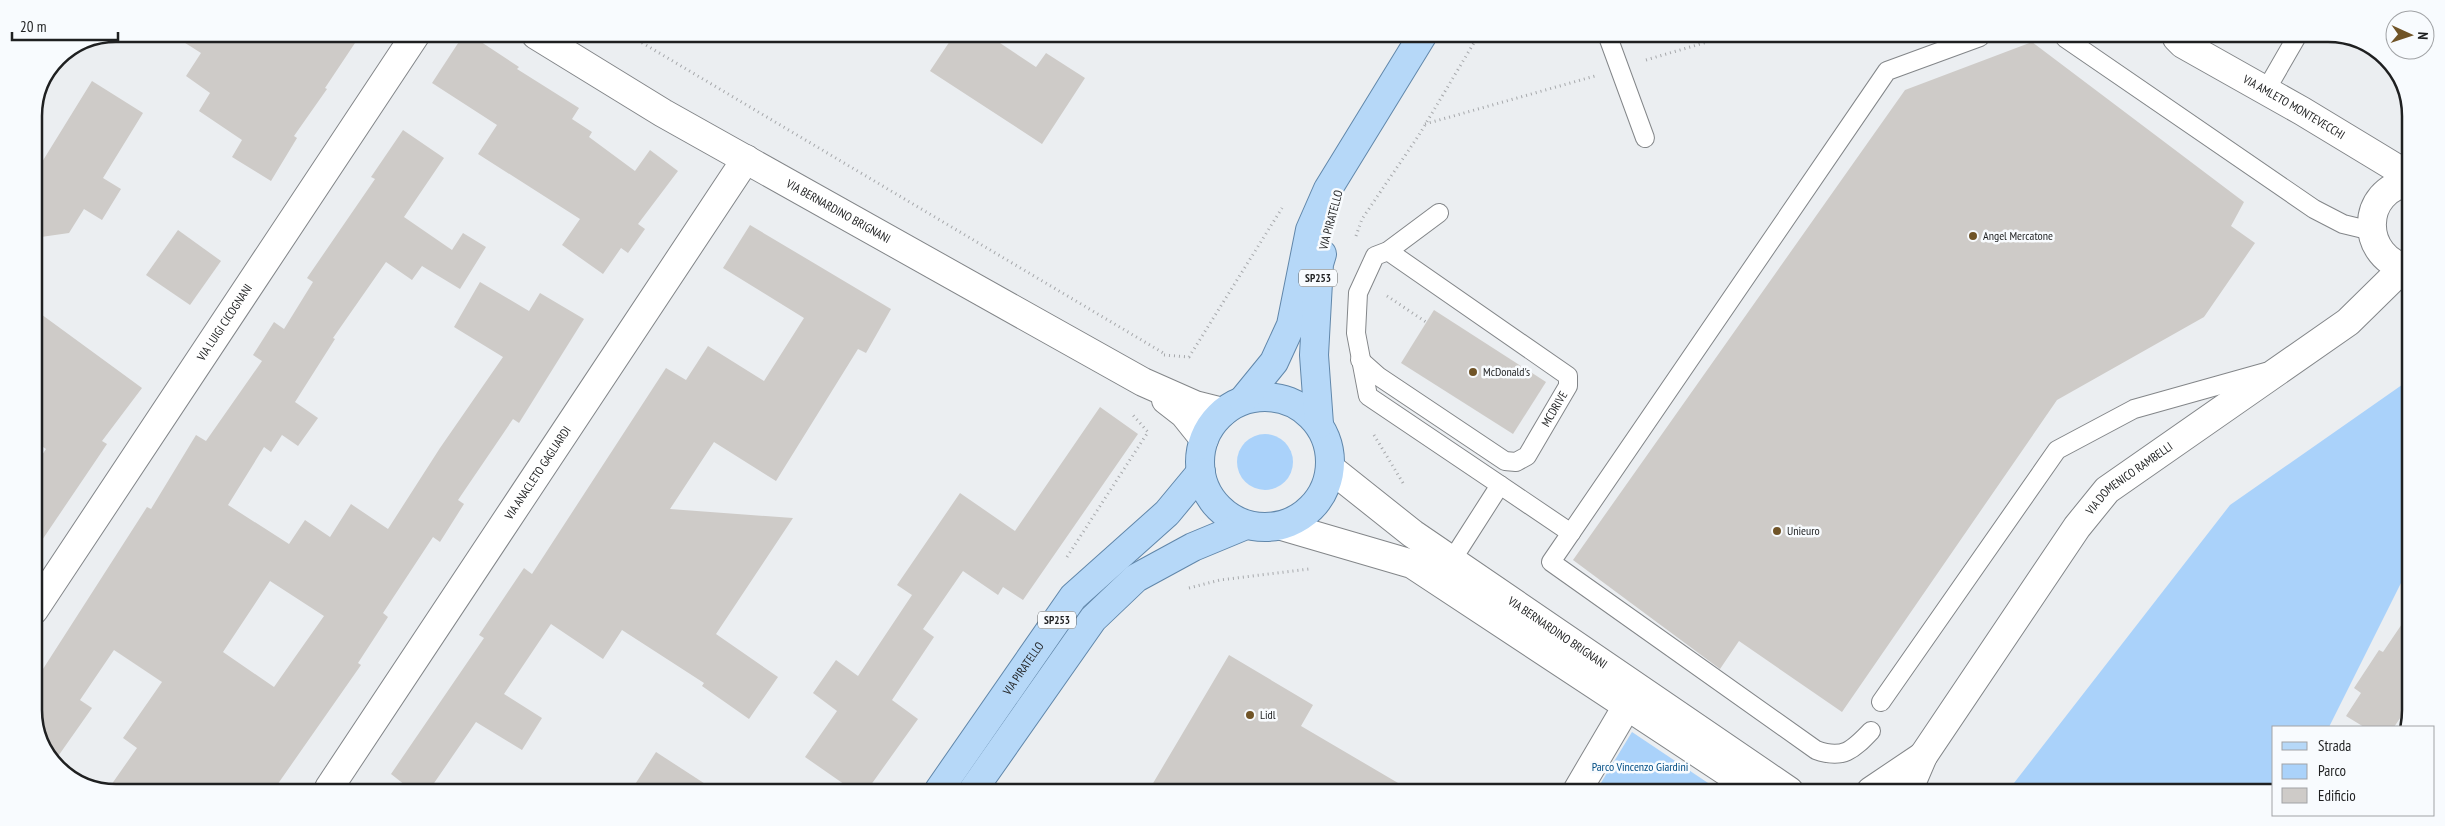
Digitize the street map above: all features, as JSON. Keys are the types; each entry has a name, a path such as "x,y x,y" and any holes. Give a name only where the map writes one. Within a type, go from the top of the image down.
{"main road":[{"name":"VIA PIRATELLO","path":"1359,139 1338,190 1319,264 1314,355 1319,424 1330,453 1330,468 1326,488 1315,505 1300,518 1282,526 1264,528 1246,525 1229,517 1215,505 1206,489 1201,472 1200,455 1204,439 1212,424 1233,406 1274,362 1290,324 1310,230 1328,189 1418,42"},
{"name":"VIA PIRATELLO","path":"1233,406 1264,396 1285,399 1304,409 1319,424"},
{"name":"VIA PIRATELLO","path":"943,784 1073,597 1167,513 1201,472"},
{"name":"VIA PIRATELLO","path":"977,784 1093,619 1136,578 1193,547 1246,525"}],"street":[{"name":"VIA LUIGI CICOGNANI","path":"43,597 411,42"},
{"name":"VIA BERNARDINO BRIGNANI","path":"549,42 663,113 1142,382 1195,405 1233,406"},
{"name":"VIA AMLETO MONTEVECCHI","path":"2181,42 2266,90 2402,172"},
{"name":"VIA ANACLETO GAGLIARDI","path":"332,784 746,160"},
{"path":"2402,183 2386,192 2375,206 2371,222 2373,239 2382,254 2391,263 2402,266"},
{"name":"VIA DOMENICO RAMBELLI","path":"1923,756 2078,527 2107,490 2348,322 2402,273"},
{"name":"VIA BERNARDINO BRIGNANI","path":"1142,382 1184,414 1204,439"},
{"name":"VIA BERNARDINO BRIGNANI","path":"1330,468 1413,534 1779,784"},
{"name":"VIA BERNARDINO BRIGNANI","path":"1282,526 1412,564 1745,784"},
{"path":"1581,784 1627,706"},
{"path":"1881,784 1923,756"},
{"path":"1911,784 1923,756"}],"lane":[{"path":"1610,42 1645,138"},
{"path":"1871,731 1856,747 1844,753 1827,754 1816,750 1551,562 1887,71 1966,42"},
{"path":"2071,42 2314,209 2343,224 2372,231"},
{"path":"2266,90 2294,42"},
{"path":"1439,213 1388,251 1375,256 1358,293 1356,333 1368,396 1571,532"},
{"name":"MCDRIVE","path":"1360,360 1378,376 1505,461 1516,462 1527,456 1568,386 1568,376 1388,251"},
{"path":"1881,702 2057,450 2134,409 2284,367"},
{"path":"1452,560 1500,485"}],"path":[{"path":"641,42 1165,354"},
{"path":"1354,245 1362,219 1425,125 1474,42"},
{"path":"1425,125 1707,42"},
{"path":"1384,293 1426,322"},
{"path":"1371,430 1404,485"},
{"path":"1185,589 1220,580 1315,568"}],"green space":[{"path":"2402,385 2402,581 2330,726 2272,726 2272,784 2013,784 2230,505"},
{"path":"1259,434 1271,434 1281,438 1289,446 1293,462 1289,478 1281,486 1271,490 1259,490 1249,486 1241,478 1237,468 1237,456 1241,446 1249,438"},
{"name":"Parco Vincenzo Giardini","path":"1632,732 1710,784 1600,784"}],"building":[{"path":"184,42 356,42 325,88 327,89 294,136 297,138 271,181 232,157 242,140 199,111 210,93 186,76 201,53"},
{"path":"459,42 481,42 519,67 517,69 579,108 572,119 592,132 589,137 635,171 650,150 678,171 638,224 645,229 628,253 621,248 603,274 562,245 580,219 478,154 497,125 432,83"},
{"path":"949,42 998,42 1036,67 1046,53 1085,78 1042,144 930,71"},
{"path":"2032,42 2244,202 2231,226 2255,243 2204,317 2057,400 1842,712 1739,641 1720,669 1573,560 1905,90"},
{"path":"92,81 143,113 103,178 121,189 102,220 84,209 69,233 42,237 42,162"},
{"path":"403,130 444,158 404,217 452,250 463,233 486,247 460,289 422,266 412,280 386,262 333,338 335,339 295,402 318,418 298,446 282,435 271,452 264,447 228,505 289,544 305,520 330,537 351,504 388,529 440,448 503,357 454,327 480,282 529,311 540,293 584,319 519,423 513,419 458,500 464,504 440,542 433,537 383,613 388,617 358,663 361,665 278,784 112,784 137,748 123,738 162,682 114,650 80,700 92,708 59,755 48,738 44,724 43,669 147,507 151,509 196,435 206,441 262,361 253,355 274,322 284,329 313,282 307,278 375,179 371,177","holes":["270,581 324,616 274,687 223,652"]},
{"path":"750,225 891,309 866,353 858,349 776,481 714,442 670,509 793,518 716,634 778,677 749,719 702,686 704,683 622,630 603,659 551,624 504,694 542,718 522,750 476,722 433,784 404,784 391,774 484,638 479,635 524,568 532,574 666,368 686,380 708,346 764,381 804,318 723,268"},
{"path":"178,230 221,261 190,305 146,275"},
{"name":"McDonald's","path":"1434,310 1546,382 1513,434 1401,363"},
{"path":"42,315 142,388 102,441 107,444 43,539 43,454 46,449 43,447"},
{"path":"1100,407 1138,434 1023,600 1003,587 998,595 963,571 923,629 934,637 892,700 918,719 872,784 844,784 805,757 837,711 813,693 836,660 858,676 912,595 897,585 960,493 1015,531"},
{"path":"2402,624 2402,715 2395,726 2362,726 2346,716 2361,693 2354,688 2379,650 2383,652"},
{"name":"Lidl","path":"1229,655 1313,705 1301,726 1400,784 1153,784"},
{"path":"656,752 705,784 635,784"}],"place":[{"name":"Angel Mercatone","path":"1973,236"},
{"name":"McDonald's","path":"1473,372"},
{"name":"Unieuro","path":"1777,531"},
{"name":"Lidl","path":"1250,715"}]}
